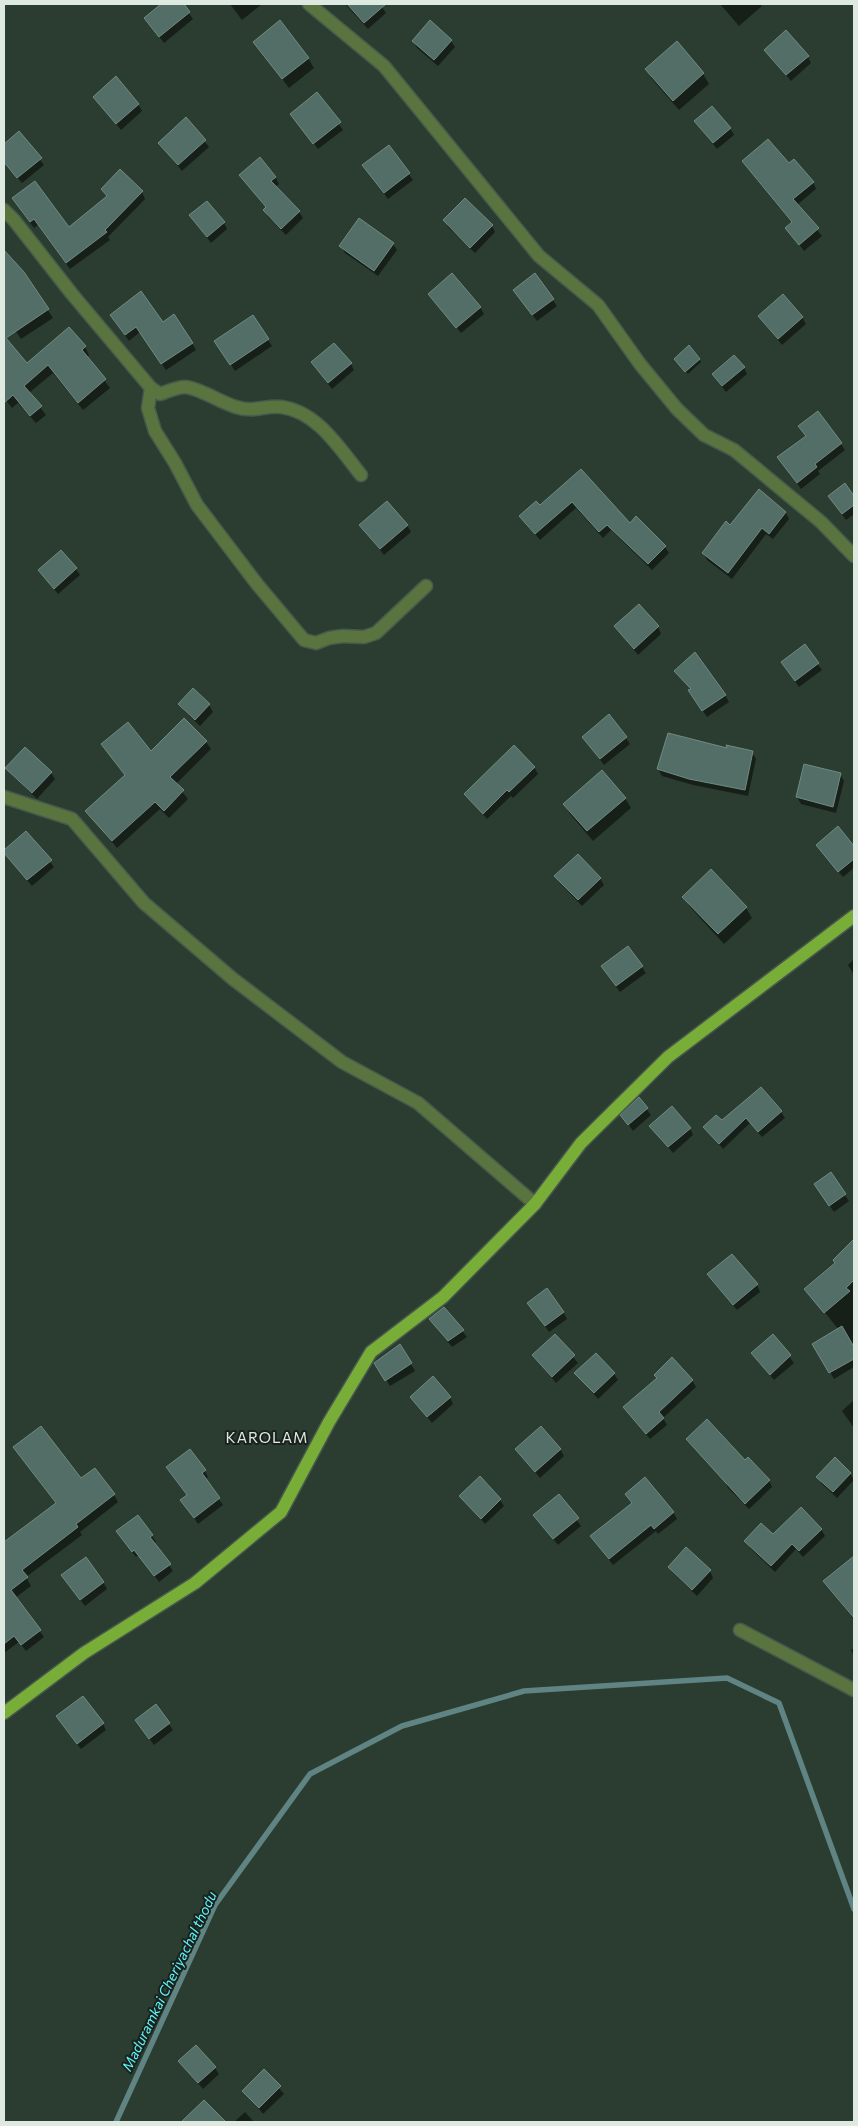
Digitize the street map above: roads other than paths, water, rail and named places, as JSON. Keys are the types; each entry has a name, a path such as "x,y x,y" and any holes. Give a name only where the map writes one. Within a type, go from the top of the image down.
{"main road":[{"path":"4,1713 84,1653 195,1583 281,1512 329,1422 371,1352 443,1296 535,1204 581,1143 668,1057 854,916"}],"street":[{"path":"309,4 384,66 540,256 598,305 640,364 677,409 704,435 734,450 821,522 843,542 854,556"},
{"path":"4,210 14,220 78,302 151,388 160,394 185,387 251,411 280,407 298,410 333,440 361,474"},
{"path":"151,388 148,408 155,431 198,505 262,590 304,640 316,643 343,636 364,637 376,633 426,586"},
{"path":"4,796 72,819 144,902 233,978 342,1062 418,1103 535,1204"},
{"path":"740,1630 854,1690"}],"waterway":[{"name":"Maduramkai Cheriyachal thodu","path":"116,2122 215,1905 310,1774 402,1726 524,1691 727,1678 779,1703 854,1909"}],"district":[{"name":"KAROLAM","path":"267,1437"}]}
